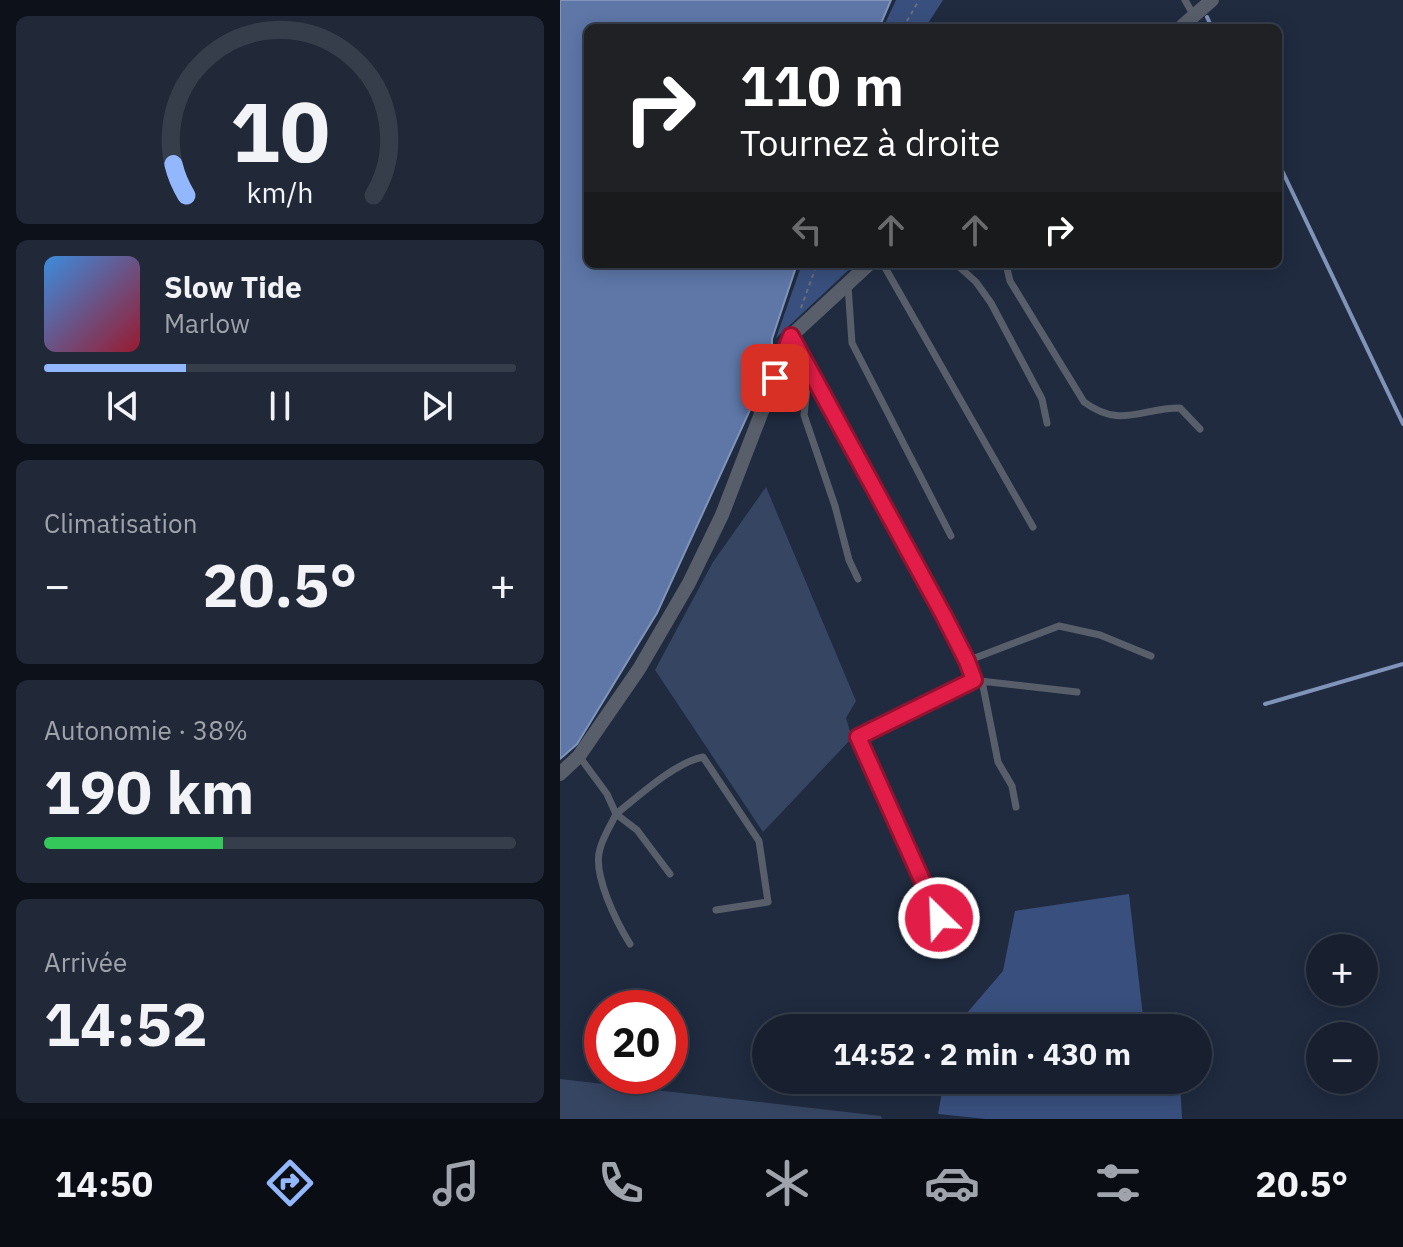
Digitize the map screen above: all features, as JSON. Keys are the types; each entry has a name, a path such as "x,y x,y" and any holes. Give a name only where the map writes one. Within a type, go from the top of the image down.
{"street":[{"path":"1185,24 1212,0"},
{"path":"560,774 579,756 639,669 689,583 722,515 791,336 865,268"}],"lane":[{"path":"1185,0 1194,16"},
{"path":"885,268 1033,527"},
{"path":"960,268 976,282 991,303 1042,399 1047,423"},
{"path":"1007,268 1010,281 1084,402 1100,414 1127,418 1157,408 1180,408 1200,429"},
{"path":"847,285 852,343 951,536"},
{"path":"791,336 978,680 998,762 1012,786 1016,807"},
{"path":"809,370 804,415 835,506 849,560 858,579"},
{"path":"967,661 1059,626 1100,635 1151,656"},
{"path":"950,944 858,737 978,680 1077,692"},
{"path":"579,756 607,794 616,814 637,830 670,874"},
{"path":"630,944 613,917 605,894 598,851 616,814 655,783 703,757 759,841 768,902 716,910"}],"path":[{"path":"905,24 919,0"},
{"path":"801,307 816,268"}],"shaded area":[{"path":"560,0 891,0 881,24 584,24 584,268 796,268 772,339 772,362 657,613 577,744 560,759"},
{"path":"896,0 943,0 928,24 885,24"},
{"path":"801,268 851,268 776,338"},
{"path":"766,487 856,701 846,718 852,738 763,832 655,670 713,562"},
{"path":"1129,894 1143,1014 966,1014 1003,971 1015,911"},
{"path":"560,1079 584,1082 584,1094 688,1094 881,1116 882,1119 560,1119"},
{"path":"942,1094 1181,1094 1182,1119 986,1119 938,1114"}],"waterway":[{"path":"1207,17 1210,24"},
{"path":"1282,170 1403,424"},
{"path":"1265,704 1403,664"}],"route":[{"path":"775,378 791,336 944,616 974,680 858,737 939,918"}]}
